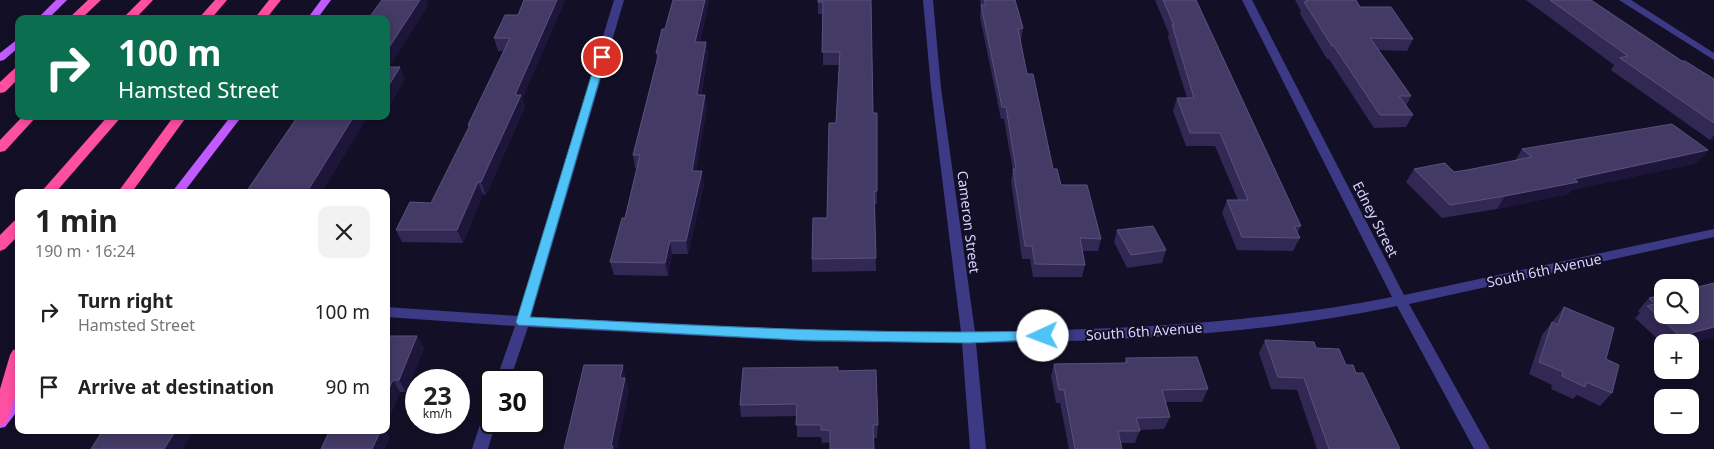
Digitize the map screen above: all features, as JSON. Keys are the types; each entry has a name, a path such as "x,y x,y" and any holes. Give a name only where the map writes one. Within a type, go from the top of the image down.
{"highway":[{"path":"78,15 95,0"},
{"path":"132,15 147,0"},
{"path":"208,15 221,0"},
{"path":"263,15 275,0"},
{"path":"0,88 15,75"},
{"path":"0,148 28,120"},
{"path":"51,189 112,120"},
{"path":"127,189 178,120"},
{"path":"0,245 15,229"},
{"path":"0,420 15,369"}],"main road":[{"path":"46,15 62,0"},
{"path":"315,15 326,0"},
{"path":"0,58 15,45"},
{"path":"180,189 234,120"},
{"path":"0,420 15,403"}],"street":[{"path":"507,369 523,322 618,0"},
{"name":"Cameron Street","path":"928,0 936,88 969,338 978,449"},
{"name":"Edney Street","path":"1247,0 1401,301 1482,449"},
{"path":"1624,0 1714,57"},
{"name":"South 6th Avenue","path":"390,312 523,322 798,335 969,338 1117,334 1254,324 1331,314 1401,301 1714,232"},
{"path":"480,449 485,434"}],"building":[{"path":"382,0 420,0 390,46 390,15 371,15"},
{"path":"524,0 557,0 515,95 521,95 481,182 478,182 457,230 396,230 410,202 431,203 510,38 494,38 505,15 518,15"},
{"path":"673,0 705,0 695,42 706,42 697,95 705,95 692,171 702,171 686,241 670,241 665,263 610,262 622,218 625,218 640,155 633,155 659,53 656,53 662,29 665,29"},
{"path":"818,0 871,0 873,113 877,113 877,191 874,191 876,258 812,259 813,218 827,218 829,123 836,123 840,52 822,52 823,2 818,2"},
{"path":"984,0 1015,0 1023,28 1018,29 1027,74 1033,74 1053,169 1057,169 1061,185 1087,185 1101,239 1080,238 1085,265 1035,264 1032,246 1025,246 1013,169 1016,169 1006,107 1002,107 981,5 986,5"},
{"path":"1163,0 1196,0 1301,226 1294,226 1300,238 1242,237 1227,200 1248,200 1220,133 1190,133 1177,98 1194,98 1172,25 1174,25"},
{"path":"1306,0 1356,0 1360,7 1391,7 1413,39 1370,38 1411,96 1399,96 1413,115 1380,115 1334,46 1332,46 1304,2 1307,2"},
{"path":"1550,0 1591,0 1682,61 1714,79 1714,123 1620,58 1628,56"},
{"path":"390,67 400,67 390,83"},
{"path":"295,120 352,120 309,189 248,189"},
{"path":"1672,124 1708,150 1574,179 1578,182 1450,205 1414,169 1445,163 1454,172 1467,170 1532,157 1522,149"},
{"path":"1153,226 1166,250 1131,255 1117,230"},
{"path":"1714,283 1714,327 1688,334 1678,334 1667,324 1699,324 1699,287"},
{"path":"1654,304 1654,312 1647,306"},
{"path":"1564,307 1614,328 1606,359 1619,365 1612,393 1586,382 1585,387 1562,376 1563,372 1539,362 1552,322 1558,325"},
{"path":"390,336 417,336 399,380 393,380 390,386"},
{"path":"1265,340 1314,342 1316,348 1339,349 1346,365 1353,365 1356,373 1363,373 1400,449 1329,449 1304,378 1278,377"},
{"path":"1197,357 1208,389 1162,390 1170,417 1136,418 1140,431 1118,431 1122,449 1075,449 1064,390 1059,390 1054,364 1127,363 1126,358"},
{"path":"584,365 623,365 620,378 625,378 611,446 613,446 612,449 564,449"},
{"path":"838,367 838,371 876,370 878,425 873,425 874,449 830,449 830,430 821,430 821,425 796,425 797,404 740,405 743,368"},
{"path":"100,434 173,434 164,449 91,449"},
{"path":"328,434 379,434 372,449 321,449"}],"route":[{"path":"602,57 523,322 798,335 969,338 1043,336"}]}
